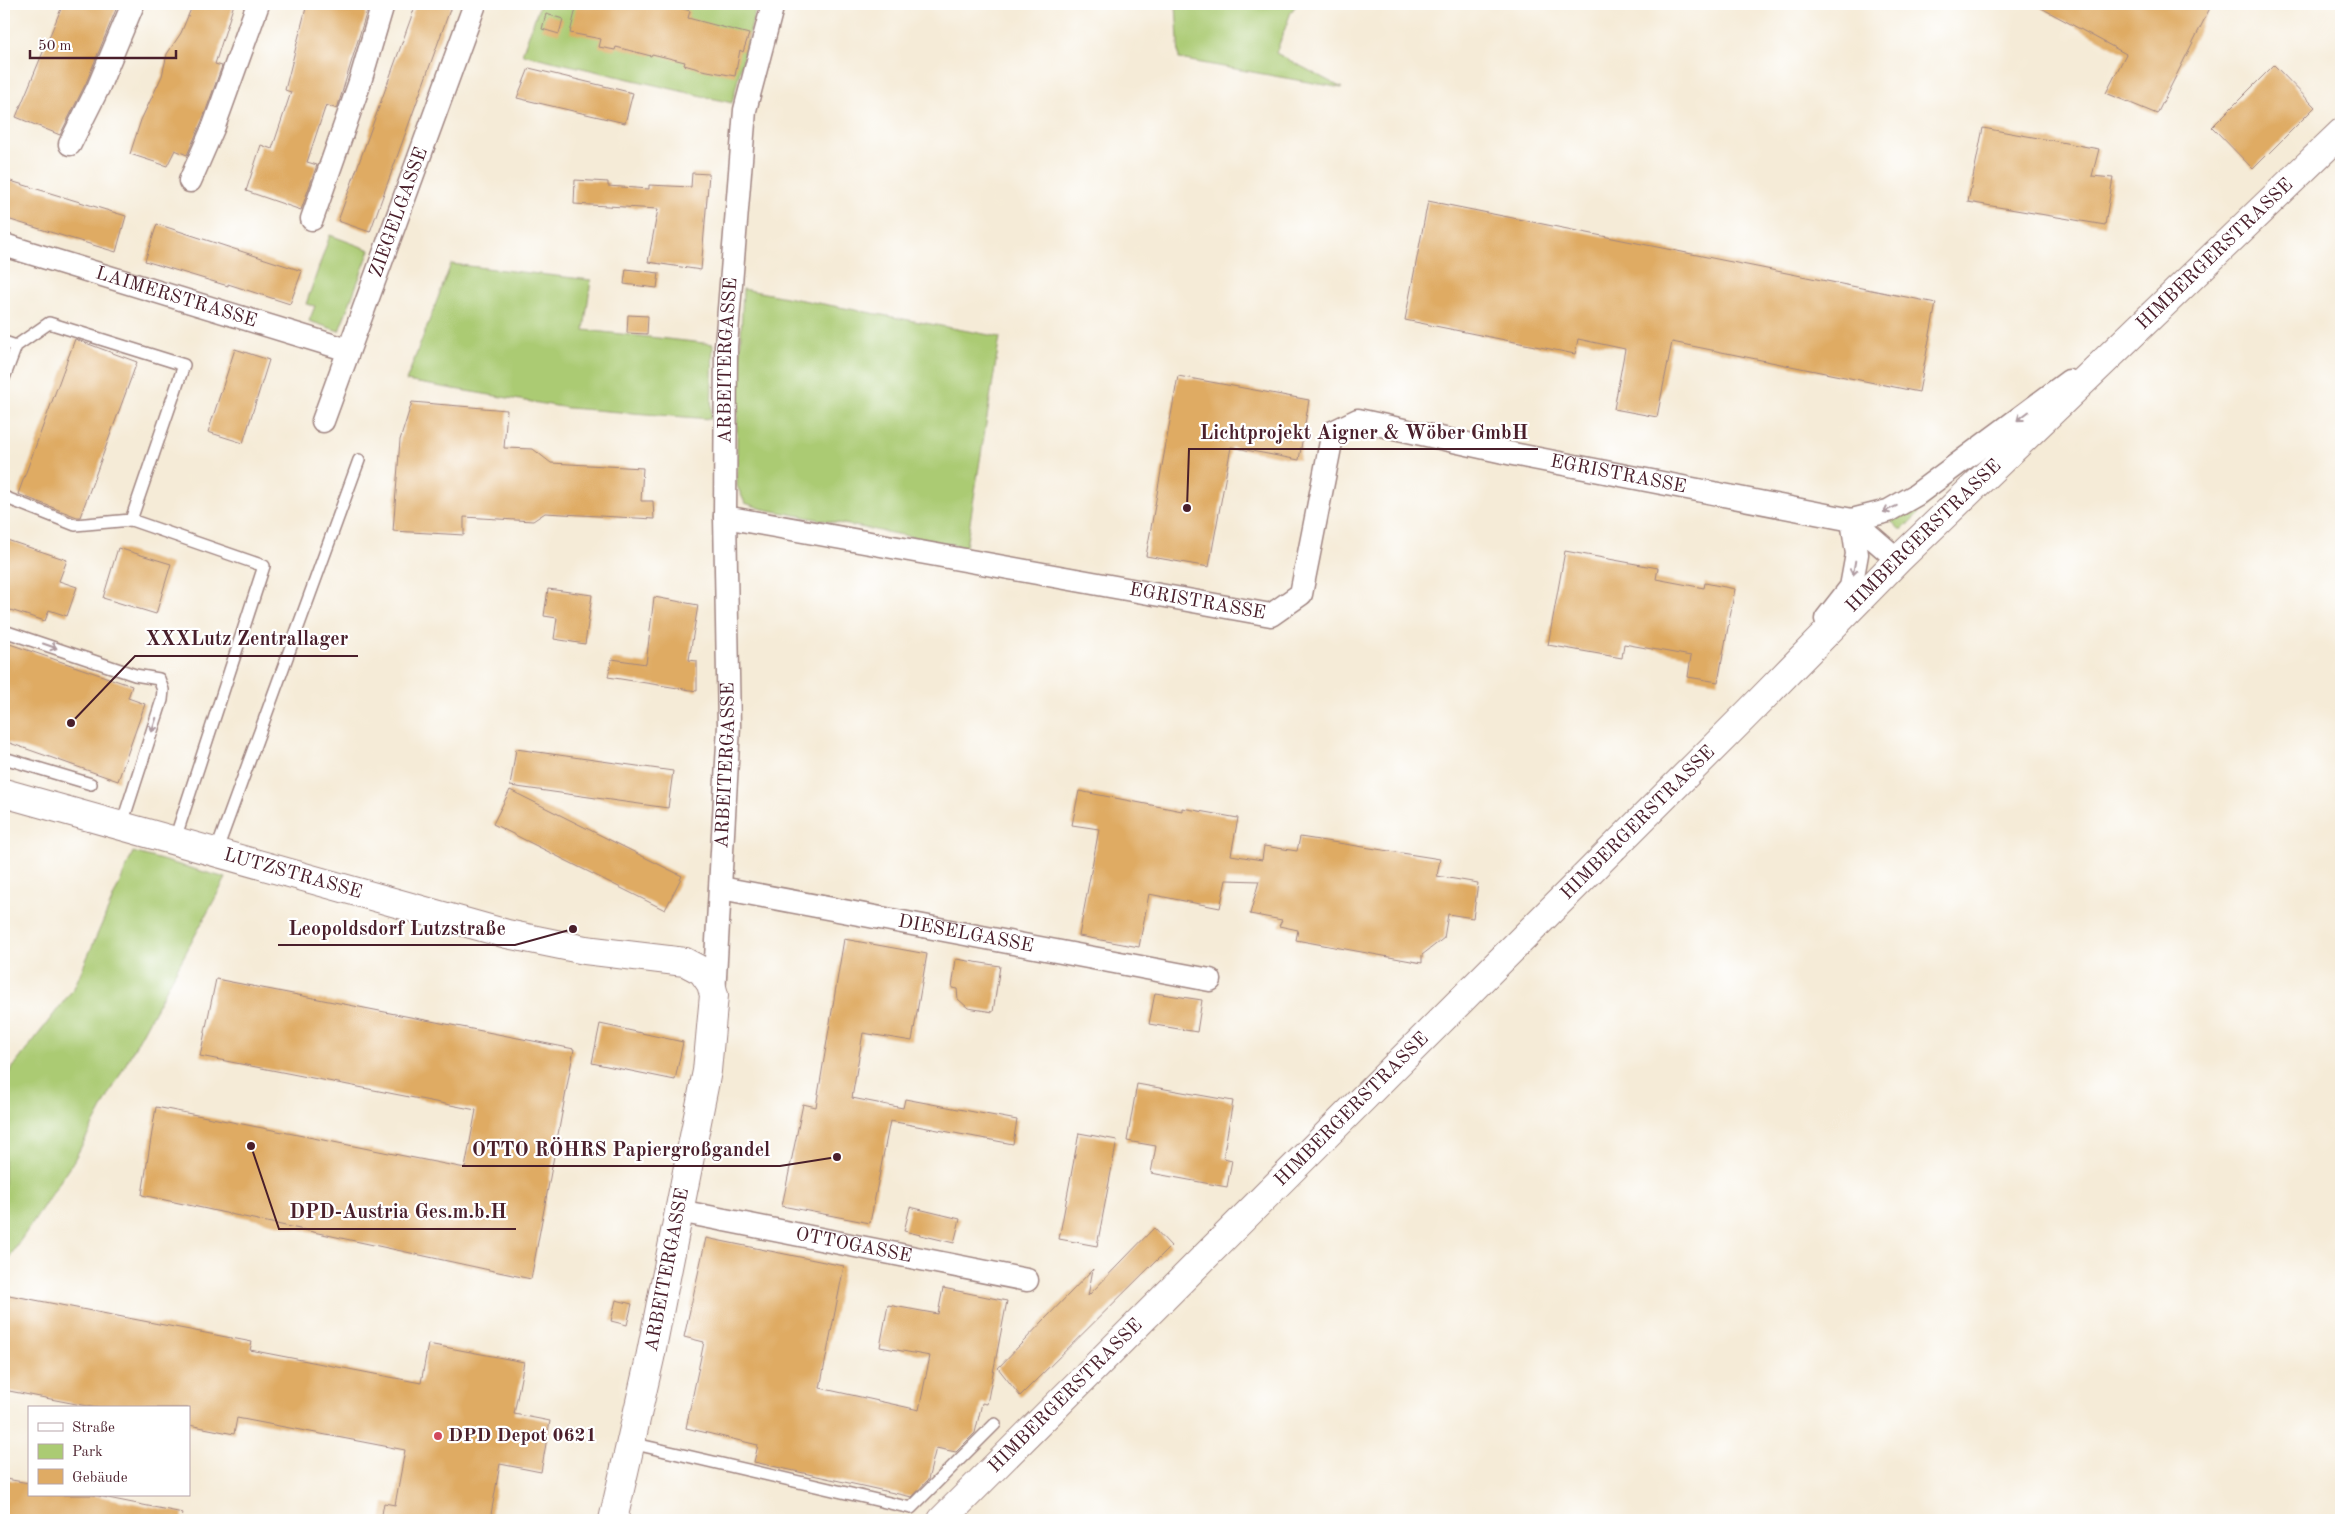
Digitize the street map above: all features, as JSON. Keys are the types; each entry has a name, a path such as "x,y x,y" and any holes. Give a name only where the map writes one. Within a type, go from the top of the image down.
{"street":[{"path":"70,144 109,63 133,4"},
{"path":"190,181 218,117 258,4"},
{"path":"312,219 359,85 383,4"},
{"name":"ZIEGELGASSE","path":"323,421 475,4"},
{"name":"ARBEITERGASSE","path":"613,1520 707,1071 721,888 729,726 724,517 726,346 745,110 773,4"},
{"name":"HIMBERGERSTRASSE","path":"942,1520 1750,712 1898,560 2341,133"},
{"name":"LAIMERSTRASSE","path":"4,245 348,350"},
{"path":"1852,520 1888,511 1916,495 2146,323"},
{"name":"EGRISTRASSE","path":"724,517 1271,616 1301,594 1333,432 1358,420 1512,454 1852,520"},
{"path":"1852,520 1898,560"},
{"path":"1750,712 1851,587 1857,554 1852,520"},
{"name":"LUTZSTRASSE","path":"4,793 123,818 174,843 507,934 586,950 684,962 702,971 711,984 714,995"},
{"name":"DIESELGASSE","path":"721,888 1210,980"},
{"name":"OTTOGASSE","path":"679,1211 1027,1280"}],"lane":[{"path":"4,378 16,346 49,323 184,365 131,520"},
{"path":"4,342 16,346"},
{"path":"215,854 359,460"},
{"path":"4,497 76,525 131,520 264,566 174,843"},
{"path":"4,631 135,675 159,679 163,690 162,700 123,818"},
{"path":"4,758 91,784"},
{"path":"630,1443 911,1508 995,1424"}],"green space":[{"path":"540,4 757,4 732,103 522,54"},
{"path":"1176,4 1297,4 1291,12 1276,53 1342,88 1179,59"},
{"path":"330,235 370,250 339,331 309,321 315,306 306,304"},
{"path":"451,264 591,280 584,330 713,344 711,419 568,408 406,381"},
{"path":"743,289 1000,337 966,547 763,509 745,503 737,486 737,424"},
{"path":"1947,485 1903,529 1899,529 1890,520"},
{"path":"133,852 226,878 73,1162 4,1265 4,1079 74,988"}],"building":[{"path":"63,4 108,4 117,7 86,83 60,135 16,117"},
{"path":"193,4 234,4 215,64 222,66 202,121 187,155 175,150 167,166 130,154 141,120 162,76 167,54 181,33"},
{"path":"307,4 369,4 337,109 326,105 307,162 317,165 301,210 246,191 261,145 272,149 291,92 285,90"},
{"path":"416,4 452,4 370,232 338,221"},
{"path":"577,4 660,4 674,9 675,6 690,11 688,18 749,34 743,52 740,50 735,76 702,70 684,65 685,62 652,54 651,56 616,47 615,50 599,47 601,39 570,33"},
{"path":"2034,4 2212,4 2157,114 2106,93 2126,54"},
{"path":"546,14 563,19 559,34 542,29"},
{"path":"2274,65 2315,107 2253,169 2212,127"},
{"path":"529,68 633,93 625,123 517,98"},
{"path":"1983,128 2099,149 2092,176 2113,178 2105,225 1968,202"},
{"path":"692,173 709,174 701,270 648,262 658,209 574,204 575,180 608,182 608,186 649,189 649,185 691,187"},
{"path":"4,179 126,216 116,252 4,218"},
{"path":"1428,201 1936,303 1919,392 1672,342 1657,417 1614,409 1625,349 1578,339 1575,354 1405,320"},
{"path":"157,224 302,271 290,304 228,284 228,286 145,261"},
{"path":"626,269 659,273 657,288 624,284"},
{"path":"628,315 648,316 647,334 627,333"},
{"path":"75,339 137,362 80,517 18,494"},
{"path":"235,349 269,360 243,443 208,432"},
{"path":"1178,376 1309,400 1299,460 1231,447 1209,567 1146,556"},
{"path":"412,402 507,410 504,448 533,449 551,463 643,468 641,501 653,501 654,519 545,513 533,521 464,517 464,535 393,531 400,440"},
{"path":"4,539 67,560 59,581 77,587 67,616 49,610 45,621 4,608"},
{"path":"118,548 171,564 156,614 103,598"},
{"path":"1565,551 1658,568 1656,579 1704,588 1705,583 1735,589 1718,682 1688,677 1691,656 1624,644 1622,658 1548,645"},
{"path":"548,589 592,595 585,644 554,639 557,618 544,616"},
{"path":"654,597 698,605 689,660 697,661 697,691 608,677 612,659 646,664"},
{"path":"4,642 132,686 128,698 145,704 118,781 4,741"},
{"path":"516,749 673,771 668,808 510,786"},
{"path":"510,790 682,876 665,910 493,824"},
{"path":"1079,791 1182,811 1182,808 1238,818 1231,855 1262,860 1264,846 1297,851 1300,837 1440,859 1437,876 1478,883 1473,918 1448,914 1444,938 1422,955 1422,963 1296,940 1298,930 1279,926 1282,920 1250,914 1259,881 1226,880 1220,908 1149,894 1139,947 1079,936 1099,829 1072,825"},
{"path":"844,939 927,954 912,1041 863,1033 852,1098 903,1108 905,1099 1017,1120 1013,1144 890,1121 870,1223 782,1206 803,1104 816,1107"},
{"path":"956,959 1000,966 993,1012 968,1008 958,999 957,989 952,988"},
{"path":"216,979 574,1049 531,1279 142,1195 156,1107 465,1168 476,1110 200,1056"},
{"path":"1155,993 1202,1000 1197,1032 1149,1024"},
{"path":"600,1024 683,1042 675,1080 592,1063"},
{"path":"1137,1084 1233,1101 1223,1158 1232,1160 1227,1187 1151,1173 1156,1146 1127,1141"},
{"path":"1079,1133 1117,1140 1097,1246 1059,1239"},
{"path":"910,1207 960,1219 954,1243 904,1231"},
{"path":"1154,1228 1171,1246 1020,1396 998,1368 1093,1269 1088,1296"},
{"path":"706,1238 844,1266 820,1388 919,1410 930,1356 880,1347 888,1305 938,1314 943,1288 1007,1301 987,1404 982,1403 975,1433 956,1452 936,1448 928,1480 912,1497 754,1462 758,1445 686,1428 704,1342 684,1337"},
{"path":"9,1295 252,1342 250,1350 421,1383 428,1344 524,1362 514,1414 550,1421 541,1472 500,1464 490,1520 381,1520 384,1503 395,1505 405,1450 237,1418 234,1434 190,1425 190,1406 87,1406 4,1390 4,1321"},
{"path":"616,1300 632,1304 627,1325 611,1321"},
{"path":"6,1479 28,1483 28,1496 98,1496 183,1513 182,1520 4,1520"}],"place":[{"name":"Lichtprojekt Aigner & Wöber GmbH","path":"1187,508"},
{"name":"XXXLutz Zentrallager","path":"71,723"},
{"name":"Leopoldsdorf Lutzstraße","path":"573,929"},
{"name":"DPD-Austria Ges.m.b.H","path":"251,1146"},
{"name":"OTTO RÖHRS Papiergroßgandel","path":"837,1157"},
{"name":"DPD Depot 0621","path":"438,1436"}]}
